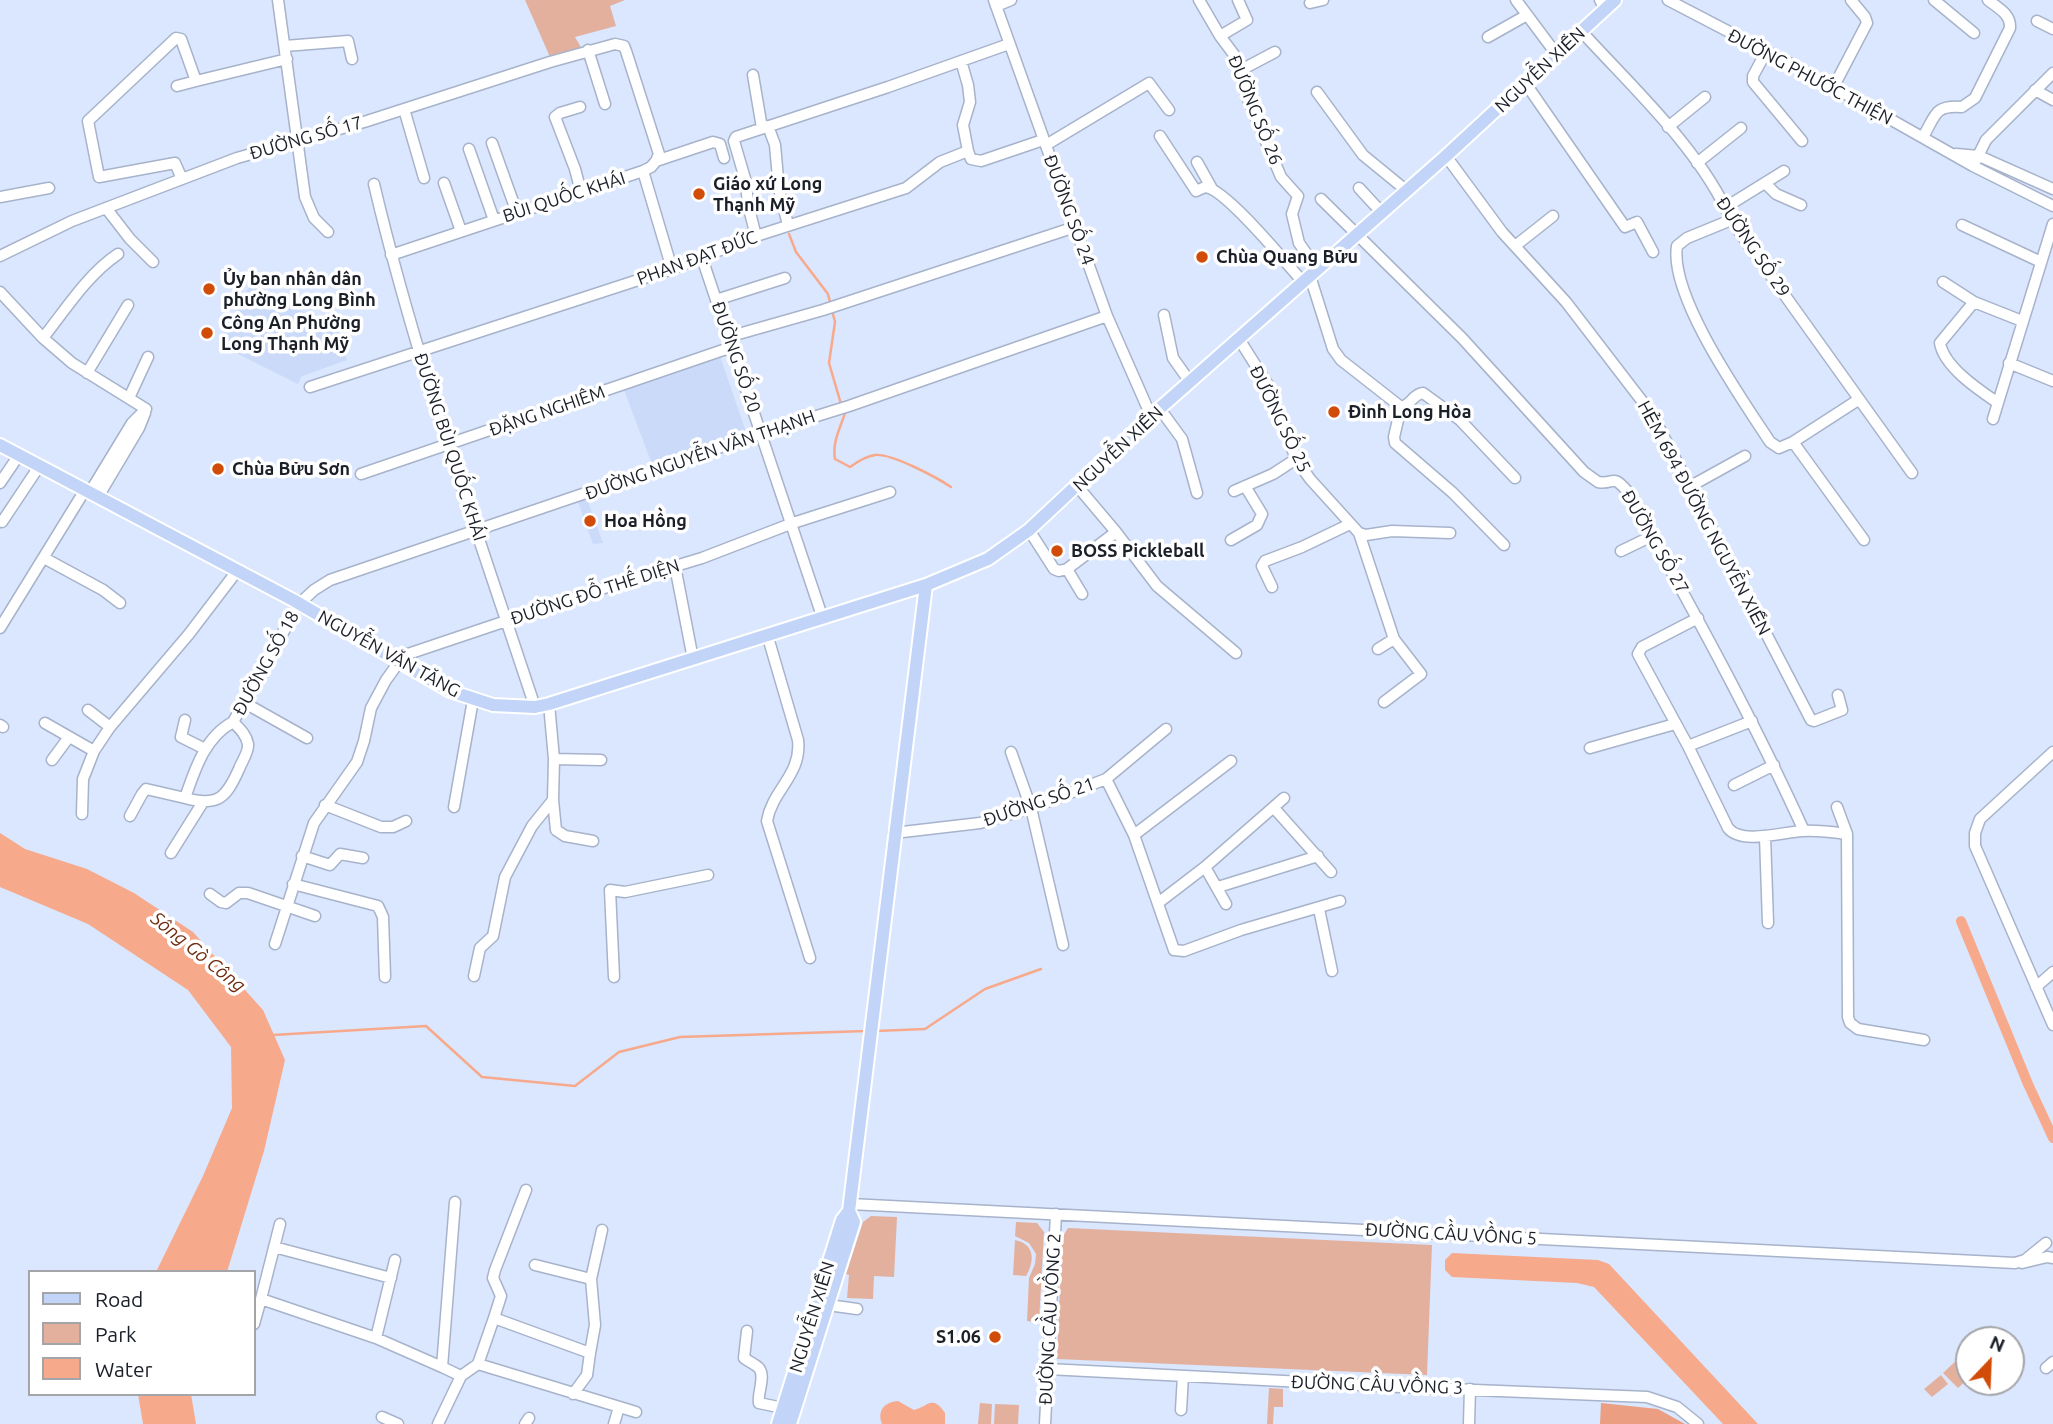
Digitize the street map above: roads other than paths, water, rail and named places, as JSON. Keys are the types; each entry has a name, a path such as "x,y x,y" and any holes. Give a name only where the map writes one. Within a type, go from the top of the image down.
{"main road":[{"name":"NGUYỄN XIỂN","path":"926,584 988,559 1029,530 1190,382 1526,84 1582,32 1607,3"},
{"name":"NGUYỄN VĂN TĂNG","path":"0,445 299,604 450,691 493,705 535,707 550,704 926,584"},
{"path":"894,833 926,584"},
{"name":"NGUYỄN XIỂN","path":"790,1424 854,1222 850,1208 875,1013 894,833"},
{"name":"NGUYỄN XIỂN","path":"778,1424 842,1220 850,1208"}],"street":[{"path":"278,0 309,207 314,218 328,232"},
{"path":"995,3 1011,0"},
{"path":"1199,0 1220,36"},
{"name":"ĐƯỜNG SỐ 26","path":"1238,0 1247,20 1220,36 1231,48 1241,70 1247,97 1282,177 1297,196 1292,214 1310,276"},
{"path":"1310,4 1323,0"},
{"path":"1516,0 1557,55"},
{"name":"ĐƯỜNG PHƯỚC THIỆN","path":"1668,0 1973,166 2053,206"},
{"path":"1833,88 1867,23 1851,0"},
{"path":"1934,0 1974,33"},
{"path":"1923,137 1939,110 1945,106 1962,107 1975,98 2010,28 2006,14 1988,0"},
{"name":"ĐƯỜNG SỐ 24","path":"995,3 1107,316 1156,413 1182,439 1197,493"},
{"path":"1488,37 1527,15"},
{"path":"2037,21 2053,29"},
{"name":"ĐƯỜNG SỐ 29","path":"1582,32 1697,163 1726,207 1731,220 1912,473"},
{"path":"182,179 175,163 99,177 86,124 176,38 181,39 196,81"},
{"path":"285,46 348,41 352,59"},
{"name":"ĐƯỜNG SỐ 17","path":"0,256 106,208 237,158 404,109 588,50 621,44 626,51 659,154 656,161"},
{"path":"756,236 748,205 746,182 734,139 1009,44"},
{"path":"588,50 605,104"},
{"path":"1241,70 1275,52"},
{"path":"1766,52 1753,76 1753,82 1802,141"},
{"path":"177,86 287,59"},
{"path":"961,61 970,102 963,125 971,159 981,161 1044,142 1149,83 1169,110"},
{"path":"1973,166 1986,140 2053,72"},
{"path":"753,75 765,127 775,145 779,189 789,225"},
{"path":"1526,84 1625,227 1637,222 1653,252"},
{"path":"2035,90 2053,100"},
{"path":"1317,92 1363,155 1406,191"},
{"path":"1668,127 1705,97"},
{"path":"580,107 555,117 581,192"},
{"path":"404,109 424,178"},
{"path":"1697,163 1741,128"},
{"path":"1160,136 1196,191 1210,187"},
{"name":"BÙI QUỐC KHÁI","path":"391,255 643,171 656,161 718,142 724,158"},
{"path":"492,143 517,213"},
{"path":"469,149 494,220"},
{"name":"PHAN ĐẠT ĐỨC","path":"310,387 672,269 756,236 906,188 940,162 968,151"},
{"name":"ĐƯỜNG PHƯỚC THIỆN","path":"1952,153 1979,156 2053,189"},
{"name":"HẺM 694 ĐƯỜNG NGUYỄN XIỂN","path":"1446,156 1502,232 1566,302 1652,414 1811,720 1840,710 1842,707 1838,695"},
{"path":"1197,162 1210,187 1310,276 1333,349 1341,360 1401,407"},
{"path":"643,171 672,269"},
{"path":"1726,207 1784,171"},
{"path":"444,183 461,231"},
{"path":"1765,183 1776,194 1801,205"},
{"name":"ĐƯỜNG BÙI QUỐC KHÁI","path":"374,184 419,351 535,707"},
{"path":"0,197 49,188"},
{"path":"1359,188 1382,213"},
{"name":"ĐƯỜNG SỐ 27","path":"1321,199 1462,338 1584,472 1598,482 1620,482 1627,491 1752,721 1804,831"},
{"path":"106,208 130,239 153,262"},
{"path":"1515,246 1553,216"},
{"path":"1731,220 1687,239 1677,246 1675,259 1680,279 1700,327 1727,376 1770,442 1779,448 1793,442 1858,400"},
{"path":"1993,419 2053,224"},
{"path":"1962,225 2041,262"},
{"name":"ĐẶNG NGHIÊM","path":"361,474 449,445 822,310 1075,228"},
{"path":"43,338 103,264 118,254"},
{"name":"ĐƯỜNG SỐ 20","path":"702,258 822,616"},
{"path":"716,300 785,278"},
{"path":"1943,282 1974,302 2022,321"},
{"path":"0,292 43,338 87,373 146,409 139,428 44,558 0,628"},
{"path":"1974,302 1940,346 1966,380 1998,403"},
{"path":"87,373 128,305"},
{"path":"1164,315 1173,358 1190,382"},
{"name":"ĐƯỜNG NGUYỄN VĂN THẠNH","path":"299,604 314,590 331,580 762,433 849,406 1107,316"},
{"name":"ĐƯỜNG SỐ 25","path":"1239,339 1268,385 1296,459 1310,479 1359,533 1394,639 1421,674 1384,702"},
{"path":"129,398 148,357"},
{"path":"2009,363 2053,381"},
{"path":"1401,407 1423,393 1460,420 1515,478"},
{"path":"1401,407 1395,443 1453,493 1504,545"},
{"path":"1793,442 1864,540"},
{"path":"0,483 19,455"},
{"path":"1689,487 1745,456"},
{"path":"1234,491 1296,459"},
{"path":"2,522 40,465"},
{"path":"1231,540 1257,525 1262,514 1245,486"},
{"path":"1078,487 1157,586 1236,653"},
{"name":"ĐƯỜNG ĐỖ THẾ DIỆN","path":"399,662 418,649 702,558 793,523 890,492"},
{"path":"1272,587 1262,566 1265,561 1350,524"},
{"path":"1029,530 1054,569 1059,571 1067,569 1116,532"},
{"path":"1359,533 1450,533"},
{"path":"1622,551 1652,536"},
{"path":"44,558 103,590 120,603"},
{"path":"675,566 693,659"},
{"path":"1067,569 1082,594"},
{"path":"82,814 83,779 94,751 110,727 189,634 237,571"},
{"name":"ĐƯỜNG SỐ 18","path":"185,798 205,749 219,729 233,722 299,604"},
{"path":"1698,618 1642,647 1639,654 1731,832 1736,835 1765,836 1804,831 1847,834"},
{"path":"767,634 799,751 789,780 769,810 767,821 810,958"},
{"path":"1378,649 1394,639"},
{"path":"275,944 313,823 357,762 371,708 399,662"},
{"path":"454,807 473,700"},
{"path":"243,702 307,738"},
{"path":"550,704 556,830 565,836 593,841"},
{"path":"88,710 110,727"},
{"path":"185,720 181,737 205,749"},
{"path":"1688,746 1752,721"},
{"name":"ĐƯỜNG SỐ 18","path":"203,802 221,797 229,791 249,747 246,736 233,722"},
{"path":"45,723 94,751"},
{"path":"1590,748 1675,724"},
{"name":"ĐƯỜNG SỐ 21","path":"894,833 979,823 1031,808 1106,779 1166,729"},
{"path":"52,760 69,737"},
{"path":"1011,751 1031,808 1063,945"},
{"path":"2053,752 1980,819 1974,837 1975,846 2053,1026"},
{"path":"554,759 601,760"},
{"path":"1135,835 1231,761"},
{"path":"1734,785 1774,765"},
{"path":"1106,779 1135,835 1174,950 1184,951 1241,930 1340,901"},
{"path":"130,816 146,789 203,802 171,853"},
{"path":"1157,903 1205,867 1284,798"},
{"path":"474,976 480,947 493,936 505,877 532,825 553,800"},
{"path":"325,805 381,827 393,827 406,821"},
{"path":"1837,807 1847,834 1850,1023 1858,1029 1924,1040"},
{"path":"1274,808 1331,872"},
{"path":"1765,836 1768,923"},
{"path":"302,856 330,865 340,854 363,858"},
{"path":"1218,887 1318,856"},
{"path":"1205,867 1226,904"},
{"path":"614,977 610,890 625,892 708,875"},
{"path":"293,884 378,906 383,917 385,977"},
{"path":"211,894 226,903 239,893 248,893 315,916"},
{"path":"1319,909 1332,971"},
{"path":"2036,987 2053,972"},
{"path":"438,1424 461,1376 478,1364 501,1296 493,1278 495,1270 526,1190"},
{"path":"442,1367 455,1202"},
{"name":"ĐƯỜNG CẦU VỒNG 5","path":"850,1208 1056,1214 2015,1263 2052,1257"},
{"name":"ĐƯỜNG CẦU VỒNG 2","path":"1045,1424 1056,1214"},
{"path":"256,1317 280,1224"},
{"path":"573,1394 587,1375 595,1325 591,1279 601,1230"},
{"path":"2015,1263 2028,1259 2050,1241"},
{"path":"2050,1241 2044,1251 2052,1257"},
{"path":"274,1247 391,1278"},
{"path":"376,1338 395,1260"},
{"path":"535,1265 591,1279"},
{"path":"261,1299 376,1338 461,1376"},
{"path":"828,1305 857,1309"},
{"path":"494,1318 590,1353"},
{"path":"747,1331 744,1358 758,1367 762,1374 758,1398 760,1403 783,1408"},
{"path":"478,1364 636,1412"},
{"name":"ĐƯỜNG CẦU VỒNG 3","path":"1048,1369 1387,1387 1647,1397 1677,1407 1698,1424"},
{"path":"1181,1410 1183,1376"},
{"path":"1469,1424 1470,1389"},
{"path":"614,1424 619,1407"},
{"path":"382,1417 398,1424"}],"water":[{"name":"Sông Gò Công","path":"0,833 25,849 87,869 134,893 193,932 263,1010 285,1060 264,1151 228,1270 157,1270 203,1176 232,1108 231,1047 188,990 88,924 0,887"},
{"path":"1452,1253 1598,1260 1609,1264 1758,1424 1723,1424 1594,1287 1577,1283 1452,1277 1445,1270 1445,1260"},
{"path":"138,1396 191,1396 196,1424 143,1424"},
{"path":"898,1401 914,1410 930,1403 937,1404 945,1413 945,1424 882,1424 880,1415 883,1408"}],"waterway":[{"path":"789,234 796,252 828,294 835,322 829,363 841,404"},
{"path":"844,410 836,441 835,459 850,467 868,457 882,455 913,466 951,487"},
{"path":"1961,921 2053,1138"},
{"path":"876,1031 925,1029 985,989 1041,969"},
{"path":"273,1035 426,1026 482,1077 575,1086 619,1052 680,1037 866,1031"}],"place":[{"name":"Giáo xứ Long Thạnh Mỹ","path":"699,194"},
{"name":"Chùa Quang Bửu","path":"1202,257"},
{"name":"Ủy ban nhân dân phường Long Bình","path":"209,289"},
{"name":"Công An Phường Long Thạnh Mỹ","path":"207,333"},
{"name":"Đình Long Hòa","path":"1334,412"},
{"name":"Chùa Bửu Sơn","path":"218,469"},
{"name":"Hoa Hồng","path":"590,521"},
{"name":"BOSS Pickleball","path":"1057,551"},
{"name":"S1.06","path":"995,1337"}]}
